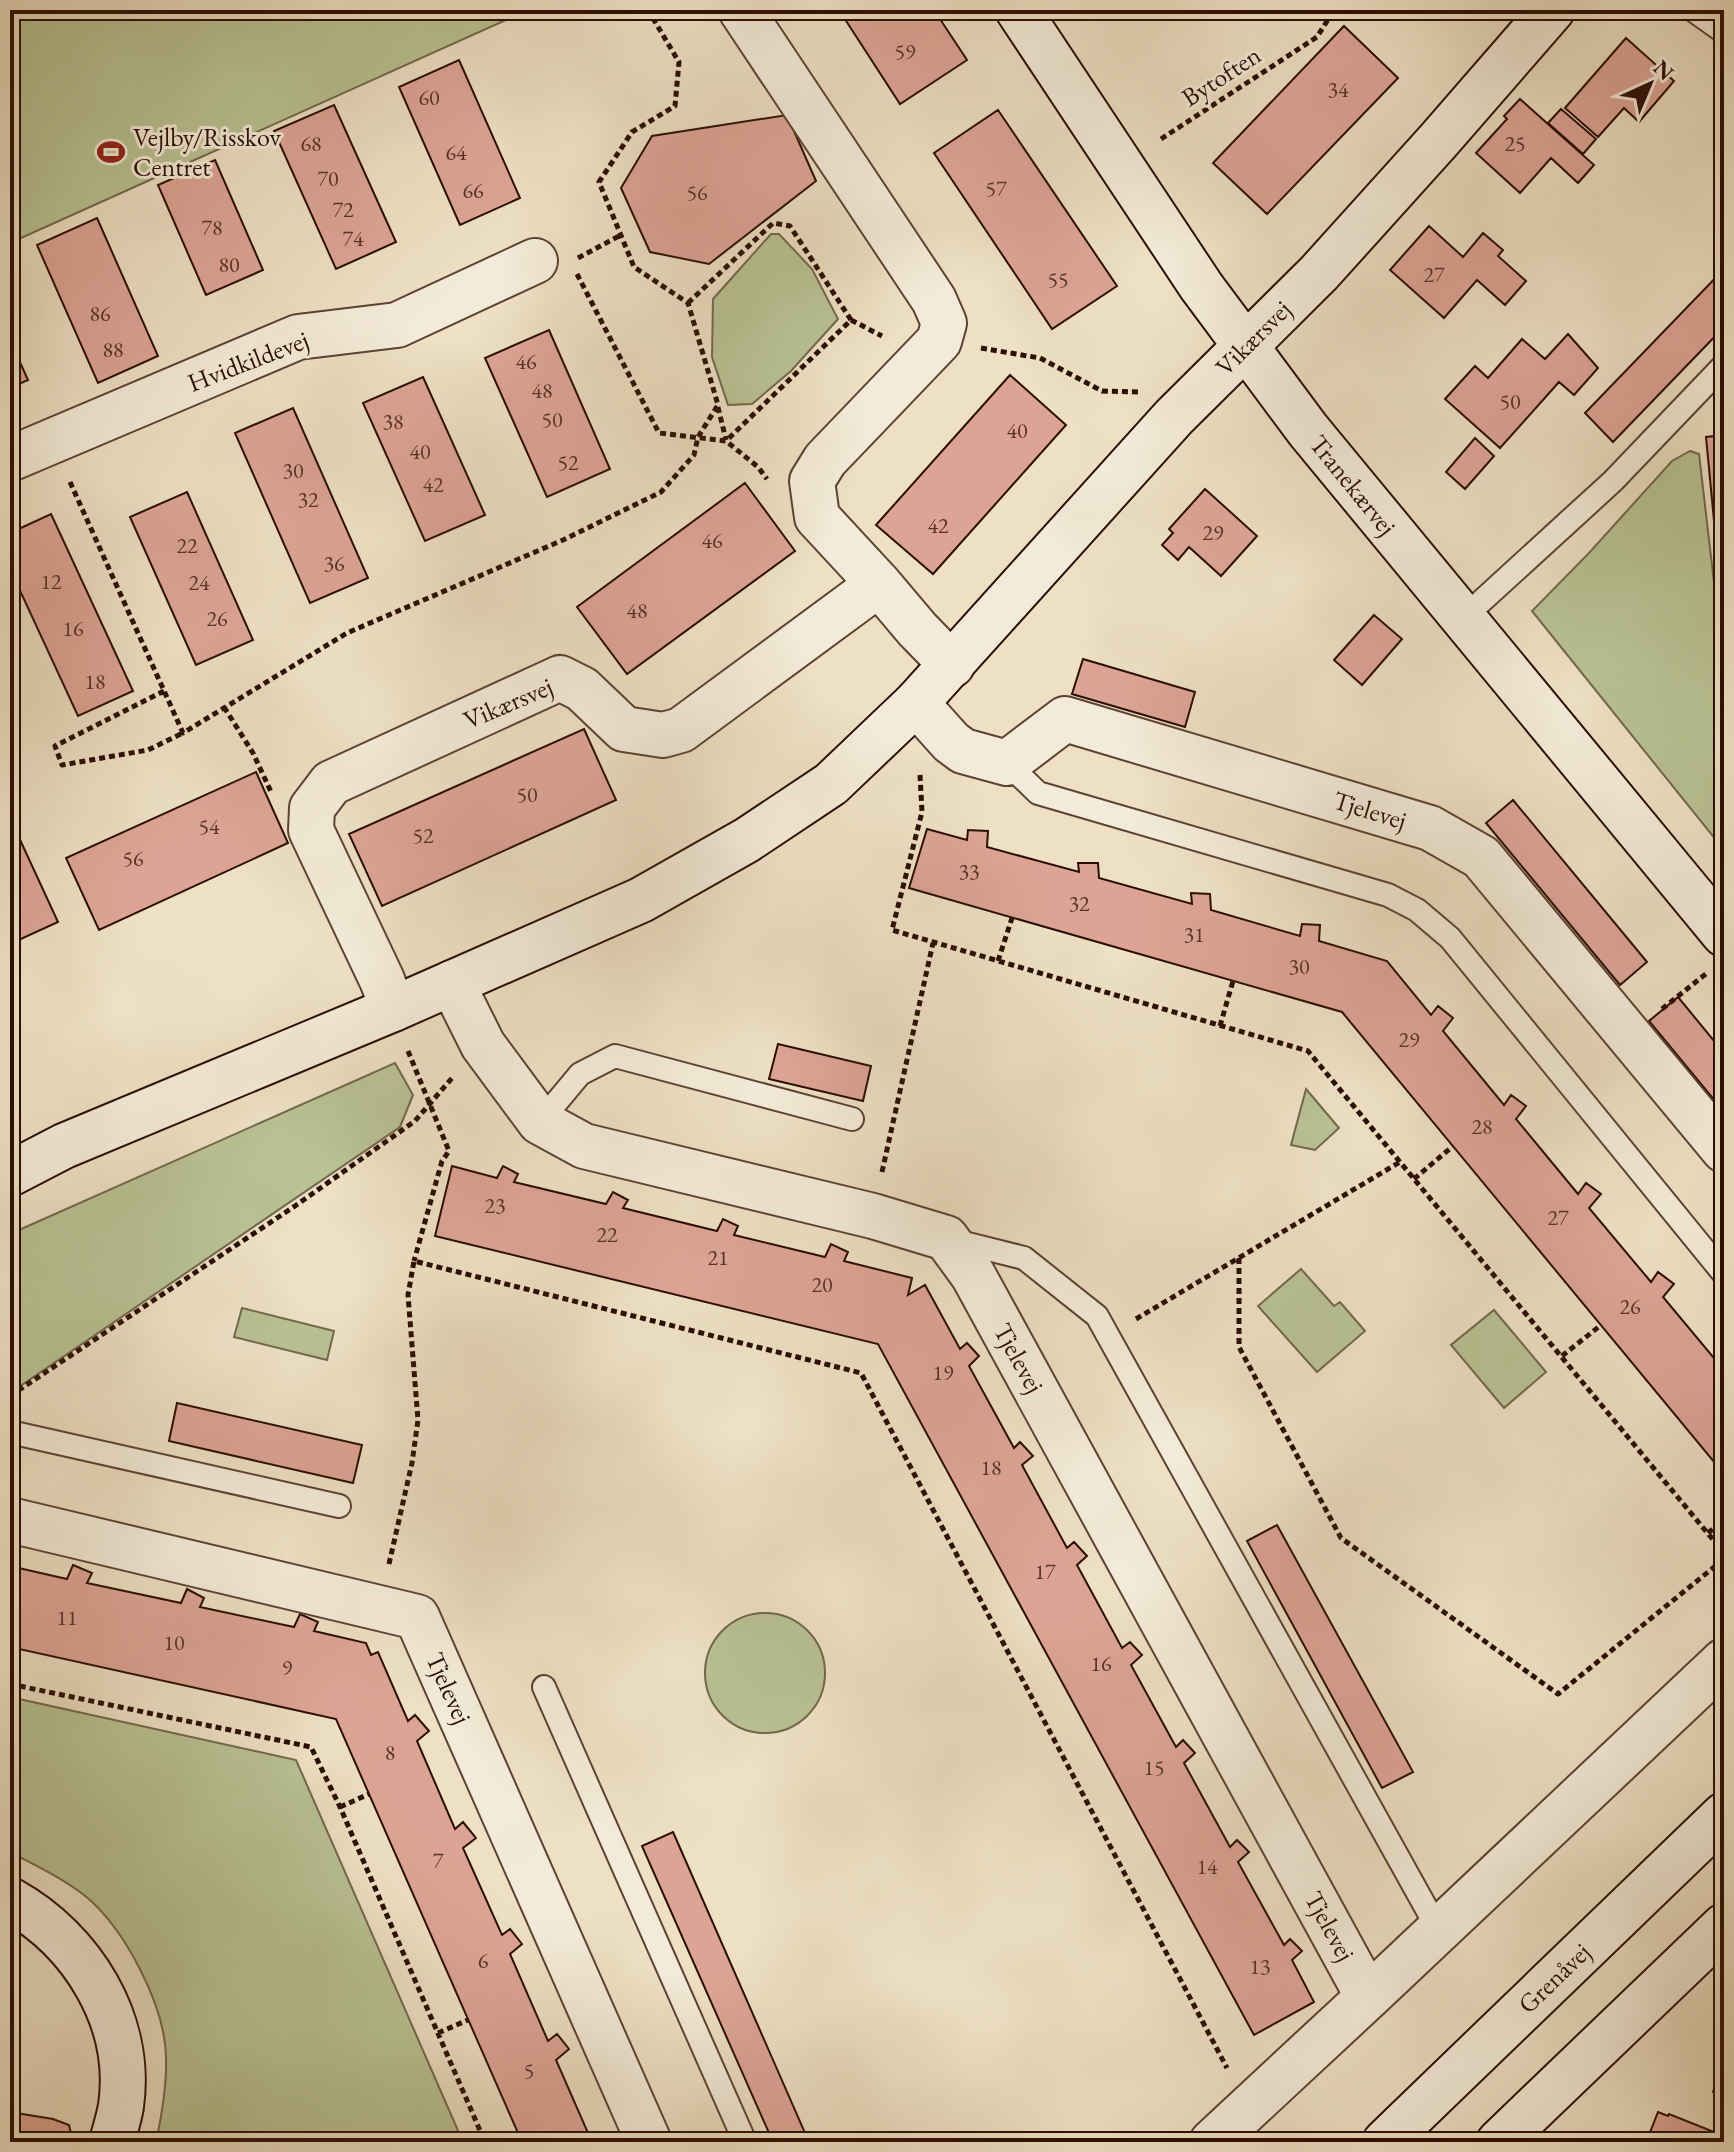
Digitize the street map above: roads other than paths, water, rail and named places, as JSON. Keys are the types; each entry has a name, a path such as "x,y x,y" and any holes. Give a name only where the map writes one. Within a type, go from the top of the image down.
{"street":[{"path":"741,10 934,300 944,323 939,341 825,460 812,481 817,517 952,665"},
{"name":"Tranekærvej","path":"1018,10 1193,274 1308,430 1462,619 1718,952"},
{"name":"Vikærsvej","path":"10,1174 64,1146 393,1009 641,900 747,840 831,784 952,665 1174,417 1319,273 1552,10"},
{"name":"Hvidkildevej","path":"10,459 298,337 397,325 535,261"},
{"name":"Vikærsvej","path":"393,1009 311,830 312,808 331,783 560,678 582,689 624,729 663,735 681,730 879,584"},
{"path":"902,717 963,751 1007,763"},
{"name":"Tjelevej","path":"1007,763 1065,719 1430,828 1481,857 1724,1150"},
{"path":"452,983 483,1045 540,1122 584,1146 873,1216 946,1238"},
{"name":"Tjelevej","path":"946,1238 973,1275 1368,1997"},
{"name":"Tjelevej","path":"10,1520 417,1617 649,2142"},
{"name":"Tjelevej","path":"1212,2142 1724,1661"},
{"name":"Grenåvej","path":"1385,2142 1724,1815"},
{"path":"10,1900 35,1914 67,1942 93,1978 112,2018 121,2060 121,2104 112,2142"},
{"path":"1499,2142 1724,1926"}],"lane":[{"path":"1693,10 1724,32"},
{"path":"1462,619 1613,481 1724,365"},
{"path":"1007,763 1038,793 1388,895 1417,910 1450,938 1724,1274"},
{"path":"540,1122 580,1074 615,1056 852,1119"},
{"path":"946,1238 1024,1258 1097,1316 1439,1931"},
{"path":"10,1432 339,1506"},
{"path":"544,1687 745,2142"}],"place":[{"name":"Vejlby/Risskov Centret","path":"111,152"}]}
